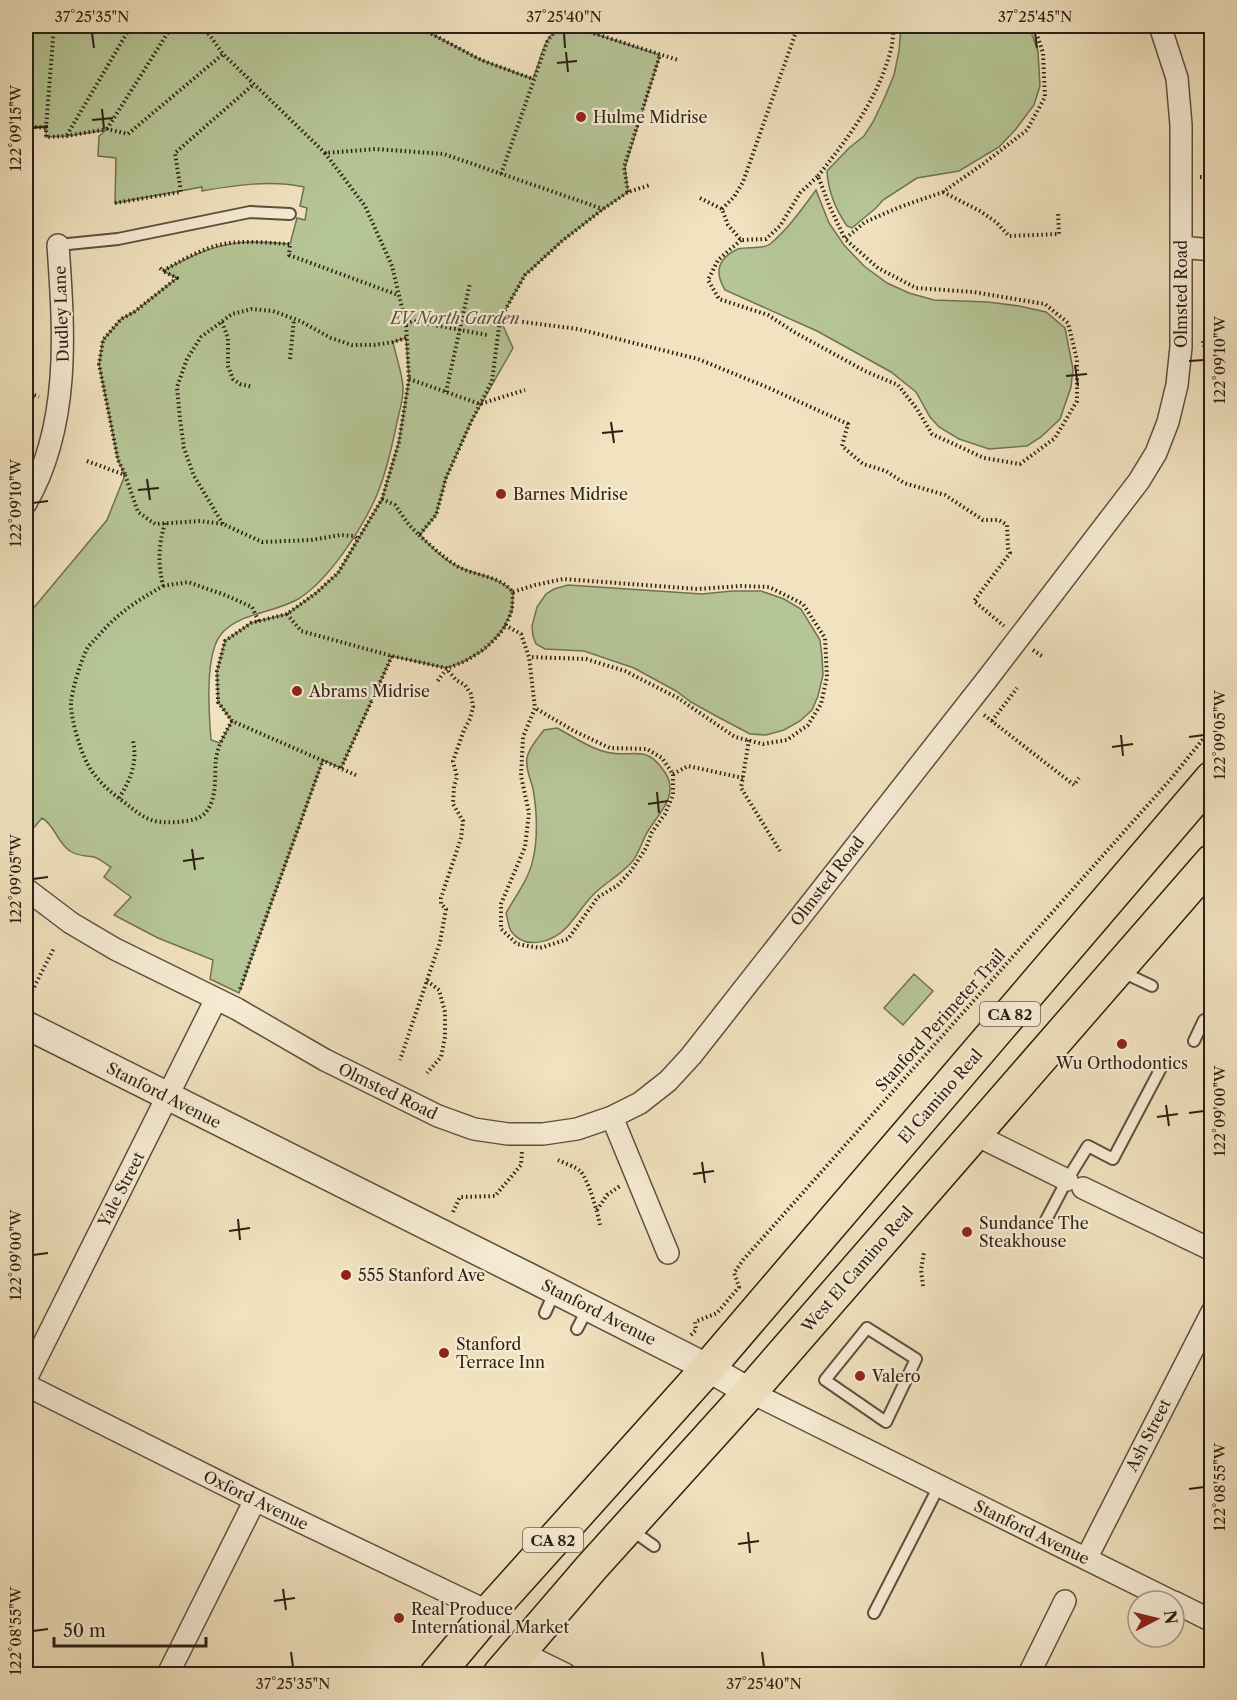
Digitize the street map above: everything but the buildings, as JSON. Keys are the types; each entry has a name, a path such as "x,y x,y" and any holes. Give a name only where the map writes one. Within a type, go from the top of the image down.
{"main road":[{"name":"El Camino Real","path":"708,1368 1212,778"},
{"name":"West El Camino Real","path":"510,1663 627,1527 750,1392 1209,867"},
{"name":"CA 82","path":"437,1674 489,1612 708,1368"}],"street":[{"name":"Olmsted Road","path":"26,890 71,923 114,949 224,1003 325,1060 438,1116 474,1128 508,1134 543,1134 577,1129 612,1117 640,1103 668,1081 691,1056 1018,639 1139,481 1156,453 1168,422 1177,385 1181,347 1181,125 1177,78 1161,26"},
{"name":"Dudley Lane","path":"26,503 49,448 62,372 63,318 58,245"},
{"path":"1181,247 1212,250"},
{"name":"Yale Street","path":"26,1379 167,1096 224,1003"},
{"name":"Stanford Avenue","path":"27,1012 167,1096 583,1318 708,1368 750,1392 1147,1589"},
{"path":"612,1117 668,1253"},
{"path":"974,1134 1212,1250"},
{"name":"Ash Street","path":"1086,1558 1212,1312"},
{"name":"Oxford Avenue","path":"26,1385 255,1500 489,1612"},
{"path":"168,1674 255,1500"},
{"path":"1029,1674 1065,1601"},
{"name":"Stanford Avenue","path":"1186,1608 1212,1621"},
{"path":"510,1663 565,1674"}],"lane":[{"name":"Dudley Lane","path":"58,245 118,238 250,213 290,214"},
{"path":"1117,970 1152,986"},
{"path":"1194,1041 1204,1020"},
{"path":"1046,1220 1075,1184 1088,1146 1113,1159 1162,1066"},
{"path":"867,1328 916,1359 886,1422 825,1380 867,1328"},
{"path":"874,1613 939,1486"},
{"path":"627,1527 654,1546"}],"path":[{"path":"54,26 46,137 107,129 128,134 223,54"},
{"path":"67,136 131,26"},
{"path":"107,129 172,26"},
{"path":"203,26 223,54 325,153 365,206 392,266 406,324 409,380 399,441 382,499 338,573 316,593 287,614 251,623 225,641 217,671 218,702 232,721 358,776"},
{"path":"410,26 430,33 481,60 533,79"},
{"path":"501,174 533,79 547,42 554,31 565,26 577,27 678,60"},
{"path":"722,209 734,197 743,182 798,26"},
{"path":"818,176 845,239 878,267 916,288 973,292 1045,304 1068,323 1077,360 1077,400 1055,438 1020,464 984,458 932,434 917,409 898,385 865,371 768,315 719,299 708,280 718,260 741,240 766,239 780,226 800,193 818,176 852,133 874,94 891,52 894,26"},
{"path":"845,239 865,222 943,192 1027,130 1046,97 1043,53 1034,26"},
{"path":"628,192 624,167 660,55"},
{"path":"115,203 181,192 175,153 254,84"},
{"path":"26,126 46,128"},
{"path":"325,153 376,149 444,154 603,209"},
{"path":"419,535 436,515 446,478 492,381 500,319 525,275 562,241 603,209 628,192 650,185"},
{"path":"943,192 988,216 1009,236 1059,234 1058,213"},
{"path":"700,198 722,209 728,225 741,240"},
{"path":"358,539 354,536 341,535 311,540 262,542 222,524 200,521 155,524 138,512 118,460 99,364 103,340 121,319 134,312 177,278 161,269 217,246 251,242 290,244 289,255 399,295"},
{"path":"446,392 470,283"},
{"path":"222,524 194,476 184,448 177,387 187,359 201,337 232,314 252,309 273,312 294,319 331,338 352,345 374,345 406,338"},
{"path":"290,359 294,319"},
{"path":"500,319 578,329 698,359 848,424 842,446 864,464 886,471 904,483 945,495 983,520 999,520 1007,525 1008,548 1011,553 974,601 1018,639 1042,656"},
{"path":"406,324 413,321 487,335"},
{"path":"222,322 228,338 228,366 233,379 240,384 253,387"},
{"path":"1202,339 1212,382"},
{"path":"409,380 480,404 525,390"},
{"path":"87,461 125,475"},
{"path":"287,614 301,631 446,668 463,662 484,650 501,632 512,610 513,592 505,583 458,567 419,535 395,505 382,499"},
{"path":"163,586 160,574 159,543 165,523"},
{"path":"513,592 563,579 698,589 769,587 803,604 825,639 827,677 821,704 808,725 788,740 763,744 735,736 678,698 625,670 586,659 529,657"},
{"path":"232,721 220,743 212,798 206,812 191,821 152,822 102,783 87,763 76,734 71,703 87,648 133,603 163,586 188,582 225,595 252,607 259,622"},
{"path":"505,625 521,634 529,657 536,708 523,737 521,776 529,813 525,847 501,904 501,929 517,944 540,948 568,939 598,897 617,886 631,871 646,848 652,832 665,814 673,795 673,774 662,758 647,749 610,748 574,731 536,708"},
{"path":"341,768 392,656"},
{"path":"437,682 446,668"},
{"path":"400,1060 440,942 446,909 441,904 441,898 461,838 463,821 453,804 457,777 453,761 473,707 471,694 465,684 456,680 446,668"},
{"path":"992,721 1017,688"},
{"path":"978,710 1074,785 1079,778"},
{"name":"Stanford Perimeter Trail","path":"696,1330 695,1322 717,1313 739,1287 734,1273 743,1260 1170,780 1212,728"},
{"path":"749,740 741,788 780,851"},
{"path":"119,798 134,763 134,741"},
{"path":"224,1003 323,760"},
{"path":"673,774 688,766 743,778"},
{"path":"27,1012 54,948"},
{"path":"426,981 439,990 445,1012 445,1037 441,1057 427,1073"},
{"path":"453,1212 460,1197 495,1196 521,1165 522,1134"},
{"path":"558,1160 579,1170 597,1210 600,1225"},
{"path":"597,1210 607,1195 619,1187 638,1181"},
{"path":"923,1286 921,1270 924,1252"}],"green space":[{"name":"EV North Garden","path":"26,26 410,26 430,33 481,60 533,79 543,49 551,35 563,27 577,28 660,55 625,167 628,192 562,241 525,275 500,319 513,348 471,422 446,478 436,515 420,535 439,554 455,565 508,587 513,592 512,611 501,632 484,650 463,662 446,668 392,656 341,768 323,760 239,993 210,979 213,960 158,938 114,915 131,897 104,877 111,867 94,857 70,851 42,818 26,837 26,617 107,520 125,475 118,460 99,364 103,340 121,319 134,312 177,278 163,271 174,265 206,250 228,244 252,242 290,244 297,218 305,220 307,208 300,206 304,187 266,184 240,185 202,191 202,187 115,203 116,158 98,156 99,136 106,130 46,137 46,128 26,126","holes":["406,338 409,379 399,441 382,499 338,573 316,593 287,614 251,623 225,641 217,671 218,702 232,721 220,743 211,740 209,684 212,654 216,642 222,633 239,621 300,598 322,578 344,552 370,510 386,470 403,391 393,342"]},
{"path":"901,26 1029,26 1038,51 1040,86 1034,105 999,147 959,171 917,178 883,200 852,228 847,226 836,207 827,171 864,136 873,122 894,75"},
{"path":"816,190 829,223 844,245 864,266 887,283 909,293 934,300 988,302 1046,312 1065,328 1073,369 1071,387 1060,419 1041,437 1027,446 989,449 959,439 939,427 930,417 916,392 891,372 817,331 725,290 719,271 722,261 738,249 763,247 770,244 789,225"},
{"path":"568,585 702,594 761,591 784,599 801,609 820,640 823,675 812,710 800,721 784,730 766,735 750,734 634,668 584,651 545,649 536,644 533,636 532,626 537,607 546,594"},
{"path":"557,728 599,750 616,754 646,755 652,758 666,774 670,790 666,804 631,863 600,888 561,932 547,940 531,942 524,941 511,931 506,913 529,873 535,851 536,815 527,766 528,754 544,730"},
{"path":"914,974 933,991 903,1025 884,1008"}],"place":[{"name":"Hulme Midrise","path":"581,117"},
{"name":"Barnes Midrise","path":"501,494"},
{"name":"Abrams Midrise","path":"297,691"},
{"name":"Wu Orthodontics","path":"1122,1044"},
{"name":"Sundance The Steakhouse","path":"967,1232"},
{"name":"555 Stanford Ave","path":"346,1275"},
{"name":"Stanford Terrace Inn","path":"444,1353"},
{"name":"Valero","path":"860,1376"},
{"name":"Real Produce International Market","path":"399,1618"}]}
